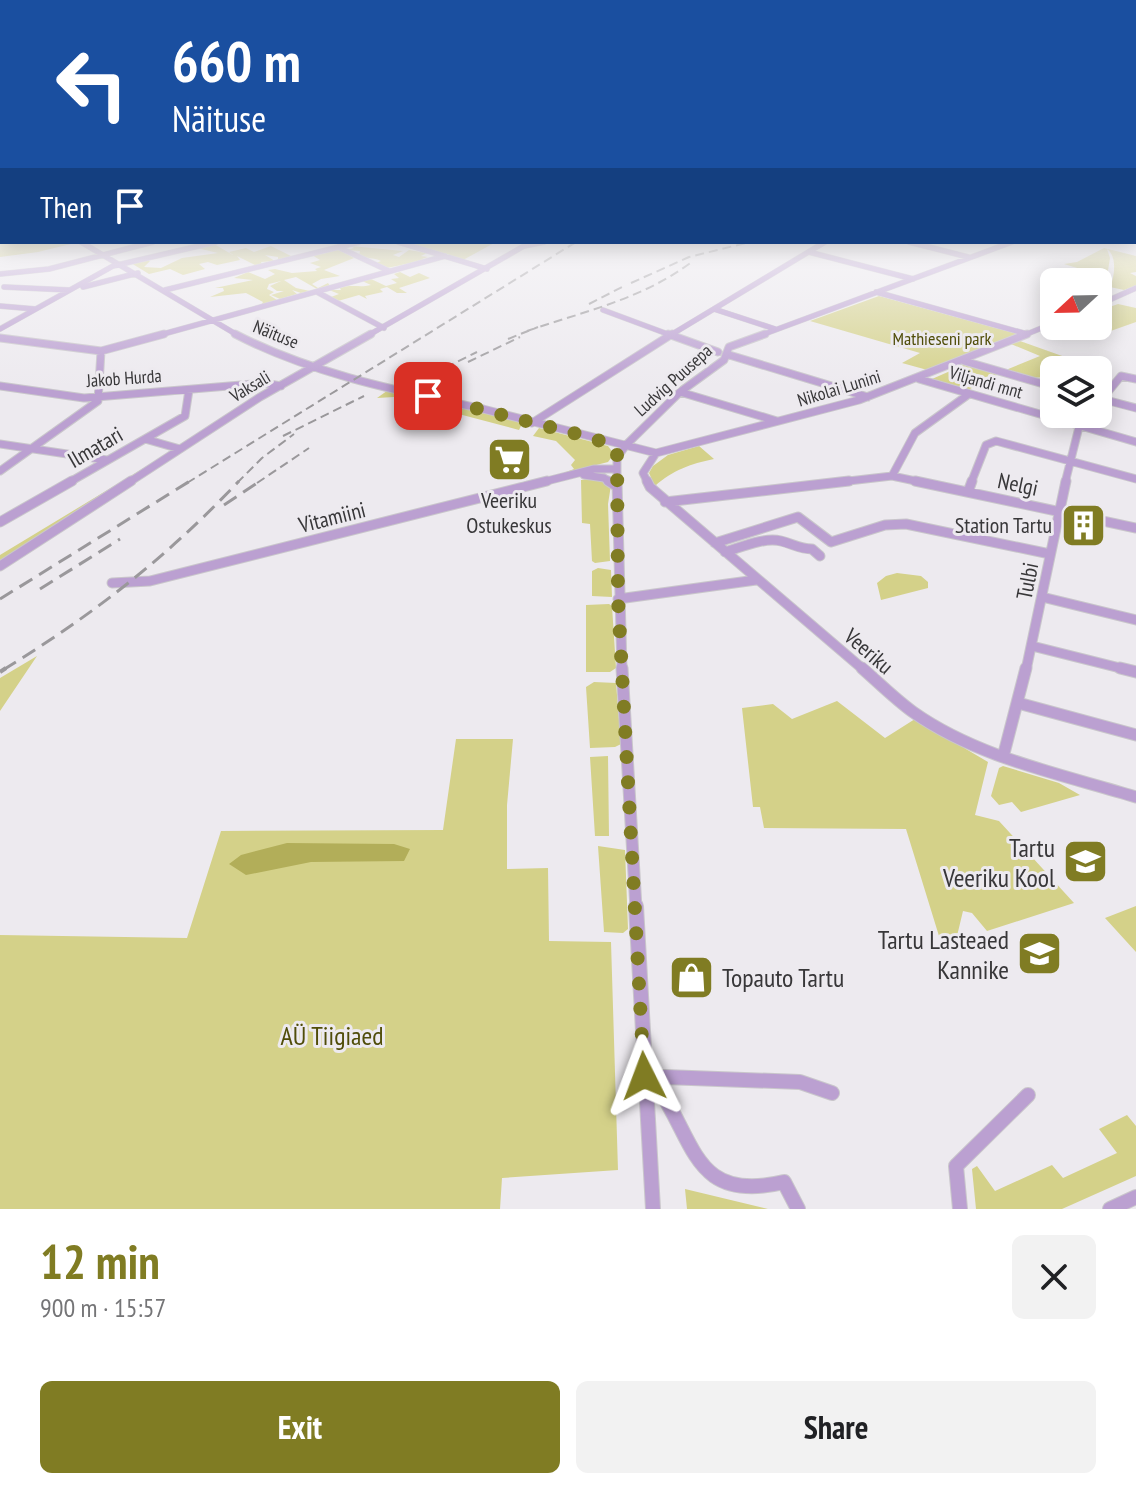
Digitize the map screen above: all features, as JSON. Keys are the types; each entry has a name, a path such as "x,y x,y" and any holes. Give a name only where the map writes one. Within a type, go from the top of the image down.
{"street":[{"path":"0,334 35,309 99,275"},
{"path":"0,334 83,287 128,275"},
{"name":"Näituse","path":"142,275 251,342 317,367 626,445"},
{"path":"165,290 224,275"},
{"path":"0,334 101,351 378,275"},
{"name":"Vaksali","path":"0,566 279,387 476,275"},
{"path":"537,423 670,335 770,275"},
{"path":"899,275 913,279"},
{"name":"Ludvig Puusepa","path":"617,458 626,445 680,392 724,360 722,353 727,348 923,275"},
{"path":"4,287 69,290"},
{"path":"1112,299 1136,288"},
{"path":"317,292 384,328"},
{"path":"876,292 1028,334"},
{"path":"0,306 35,309"},
{"path":"714,309 775,329"},
{"path":"603,310 722,353 868,397"},
{"name":"Nikolai Lunini","path":"626,445 656,453 868,397 1040,329"},
{"path":"0,471 101,397 101,351"},
{"path":"964,361 1040,383"},
{"path":"1112,386 1121,376 1136,379"},
{"name":"Viljandi mnt","path":"919,379 1040,415"},
{"name":"Jakob Hurda","path":"0,386 101,397 250,384 279,387"},
{"name":"Ilmatari","path":"0,522 185,416 189,390"},
{"path":"680,392 778,422"},
{"path":"892,476 915,433 969,394"},
{"path":"1112,403 1136,408"},
{"name":"Näituse","path":"537,423 614,439 626,445"},
{"name":"Tulbi","path":"1003,757 1032,646 1079,428"},
{"name":"Viljandi mnt","path":"1083,428 1136,442"},
{"path":"589,437 615,448 617,458 618,599 652,1089 653,1209"},
{"path":"614,439 634,437"},
{"path":"145,439 180,449"},
{"path":"968,492 986,445 990,442 1011,442 1136,479"},
{"path":"0,444 108,460"},
{"name":"Veeriku","path":"656,453 647,463 644,481 913,712 959,738 1003,757 1136,797"},
{"path":"594,469 617,458"},
{"name":"Vitamiini","path":"112,583 150,581 594,469 616,469"},
{"name":"Vitamiini","path":"561,478 616,469"},
{"path":"584,475 604,478 616,486"},
{"name":"Nelgi","path":"665,502 892,476 1136,528"},
{"path":"715,543 798,517 831,542 885,525 906,524 1050,554"},
{"path":"754,531 766,541"},
{"path":"725,552 766,541 791,543 800,549 812,549 820,556"},
{"path":"618,599 756,580"},
{"path":"1042,597 1136,620"},
{"path":"1032,646 1136,672"},
{"path":"1018,703 1136,735"},
{"path":"652,1089 665,1077 800,1082 832,1093"},
{"path":"652,1089 673,1107 694,1157 705,1167 736,1187 751,1189 784,1182 798,1209"},
{"path":"960,1209 956,1166 1028,1095"},
{"path":"1112,1209 1136,1197"}],"green space":[{"path":"240,275 265,279 272,275 340,276 312,284 318,288 328,283 330,286 317,289 296,277 284,280 296,288 310,291 301,293 292,290 297,294 280,299 271,295 284,291 270,286 281,281 269,284 267,289 274,292 269,295 277,300 261,305 263,302 246,293 210,297 224,291 223,288 215,288 253,280 234,278"},
{"path":"396,275 430,278 399,288 407,293 397,293 387,287 380,289 383,292 365,296 367,299 359,295 338,301 331,297 339,294 329,290 371,285 362,281 371,279 386,286 397,283 391,279 399,278"},
{"path":"1113,275 1136,276 1136,286 1124,290 1112,287"},
{"name":"Mathieseni park","path":"879,296 1018,334 931,371 902,363 920,353 810,321"},
{"path":"1118,304 1136,308 1136,322 1112,331 1112,306"},
{"path":"1020,341 1062,356 1040,356 1011,344"},
{"path":"1040,356 1040,377 1001,372"},
{"path":"966,364 997,375 968,390 932,379"},
{"path":"391,388 523,422 519,430 394,397 377,398"},
{"path":"539,428 608,446 614,454 608,462 561,474 574,469 571,465 575,460 556,441 533,436"},
{"path":"699,446 714,459 682,468 655,486 649,473 653,466 668,455"},
{"path":"167,454 159,459 0,561 0,555"},
{"path":"596,478 611,485 608,504 610,561 595,563 592,561 590,524 582,523 581,480"},
{"path":"598,568 611,570 612,597 592,596 592,571"},
{"path":"897,573 921,576 928,582 928,588 881,600 877,583"},
{"path":"586,605 612,606 616,668 610,672 586,672"},
{"path":"37,656 0,711 0,678"},
{"path":"594,682 616,683 621,744 615,747 590,748 586,687"},
{"path":"837,701 885,738 915,719 988,762 975,815 999,821 1074,903 987,931 972,913 963,911 957,936 939,936 906,829 764,828 760,807 753,807 742,708 773,704 792,719"},
{"name":"AÜ Tiigiaed","path":"456,739 513,739 507,805 507,869 548,868 549,941 611,942 618,1170 502,1178 500,1209 0,1209 0,935 187,938 221,831 443,830"},
{"path":"608,756 609,836 595,836 590,757"},
{"path":"1003,766 1059,783 1080,795 1021,812 1012,802 999,805 991,796 999,768"},
{"path":"598,846 625,850 628,929 623,933 604,932"},
{"path":"1136,906 1136,952 1105,918"},
{"path":"1127,1115 1136,1126 1136,1176 1062,1209 976,1209 972,1169 977,1166 995,1191 1052,1165 1063,1178 1117,1153 1099,1129"},
{"path":"685,1189 768,1209 687,1209"}],"shaded area":[{"path":"287,843 394,844 410,849 404,861 311,862 246,875 229,864 241,855"}],"railway":[{"path":"187,483 522,275"},
{"path":"631,283 648,275"},
{"path":"532,329 634,295 671,275"},
{"path":"589,304 626,285"},
{"path":"532,329 538,327"},
{"path":"508,339 532,329"},
{"path":"527,331 532,329"},
{"path":"468,362 520,337"},
{"path":"433,374 477,352"},
{"path":"283,436 364,396"},
{"path":"239,481 262,458 294,434"},
{"path":"257,483 309,448"},
{"path":"0,599 190,481"},
{"path":"3,670 68,628 128,583 184,535 239,481"},
{"path":"224,505 257,483"},
{"path":"40,589 120,539"}],"place":[{"name":"Veeriku Ostukeskus","path":"509,459"},
{"name":"Station Tartu","path":"1083,525"},
{"name":"Tartu Veeriku Kool","path":"1086,862"},
{"name":"Tartu Lasteaed Kannike","path":"1040,954"},
{"name":"Topauto Tartu","path":"691,977"}],"route":[{"path":"428,396 589,437 609,444 617,452 618,599 644,1076"}]}
